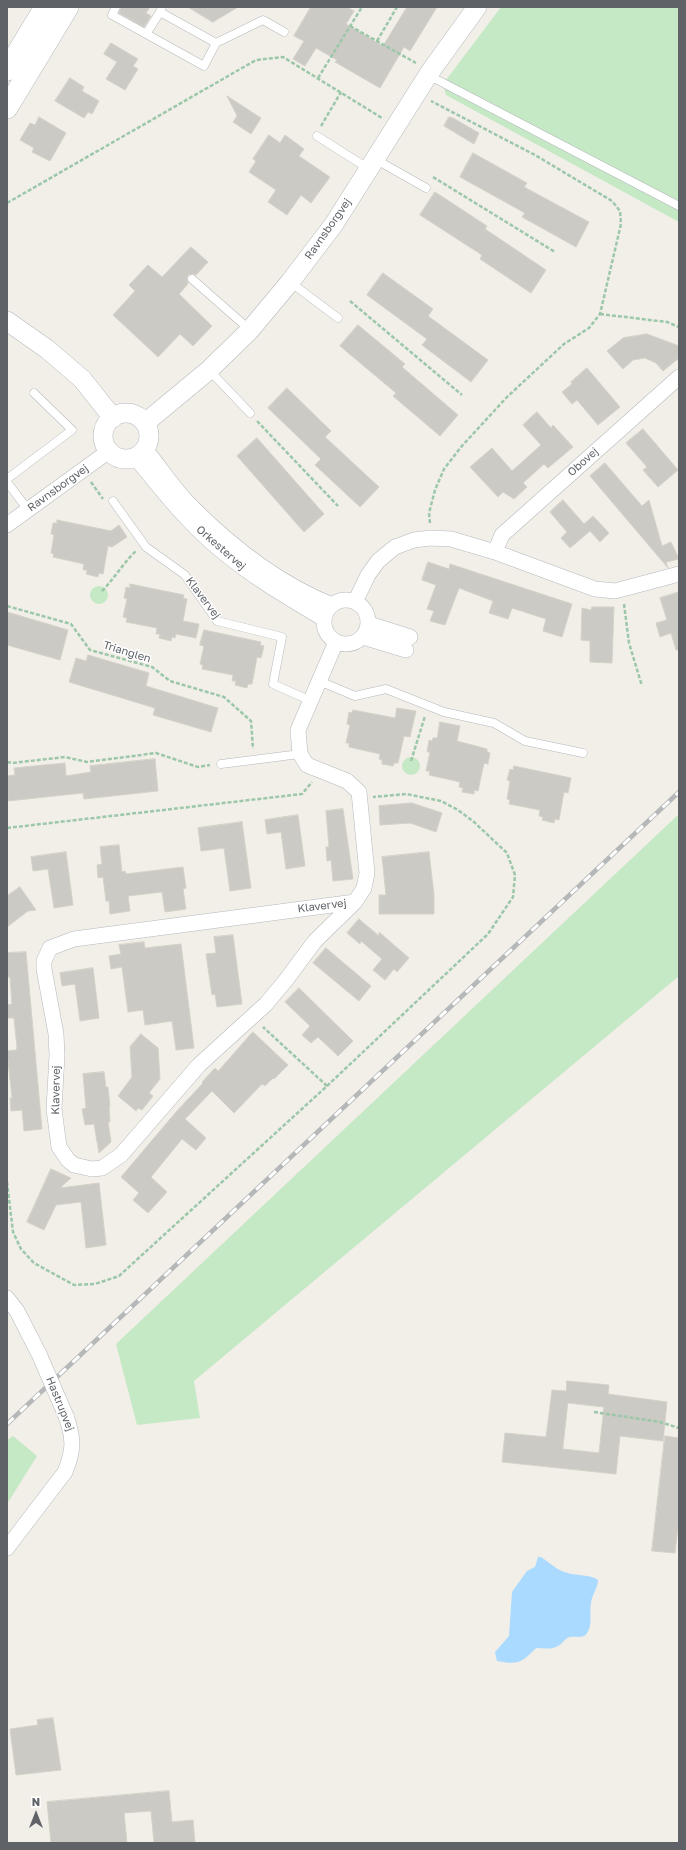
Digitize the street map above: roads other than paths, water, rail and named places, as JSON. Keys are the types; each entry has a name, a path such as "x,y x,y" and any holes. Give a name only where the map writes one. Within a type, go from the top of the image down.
{"main road":[{"path":"7,70 45,7"},
{"path":"7,108 68,7"}],"street":[{"name":"Ravnsborgvej","path":"145,423 209,370 250,330 290,282 334,224 429,73 477,7"},
{"path":"7,321 47,349 82,379 113,418"},
{"name":"Obovej","path":"495,552 502,535 679,377"},
{"path":"122,414 131,414 139,417 145,423 149,436 140,453 122,459 109,451 104,440 104,432 107,424 113,418 122,414"},
{"name":"Ravnsborgvej","path":"7,525 109,451"},
{"name":"Orkestervej","path":"140,453 192,507 226,539 264,568 301,591 332,605"},
{"name":"Orkestervej","path":"140,453 182,514 217,547 254,576 294,602 324,619"},
{"path":"355,602 368,575 378,561 395,547 414,540 431,538 450,539 495,552 595,588 615,591 679,574"},
{"path":"342,600 355,602 366,612 366,631 359,641 348,644 336,642 327,634 324,627 324,619 326,614 332,605 342,600"},
{"path":"366,631 408,643"},
{"path":"300,754 298,730 336,642"},
{"name":"Klavervej","path":"300,754 307,765 348,781 359,792 366,872 364,888 355,902 315,941 266,1004 204,1060 121,1155 102,1168 74,1165 63,1154 59,1147 54,1109 58,1055 56,1034 44,969 44,961 50,948 74,939 355,902"},
{"name":"Hastrupvej","path":"7,1298 17,1311 39,1354 72,1432 73,1446 65,1472 7,1548"}],"lane":[{"path":"116,7 112,15 204,66 216,43 263,20 284,32"},
{"path":"146,34 161,10 216,43"},
{"path":"429,73 679,206"},
{"path":"317,136 372,164 426,188"},
{"path":"192,279 250,330"},
{"path":"290,282 338,318"},
{"path":"209,370 250,414"},
{"path":"7,479 72,430 34,393"},
{"path":"7,482 28,510"},
{"name":"Klavervej","path":"113,501 146,548 185,575 217,621 282,637 273,684 311,701"},
{"path":"319,681 355,696 386,689 444,712 494,723 525,740 583,753"},
{"path":"221,764 300,754"}],"water":[{"path":"538,1557 541,1557 557,1569 564,1572 591,1577 598,1580 590,1607 589,1630 584,1636 568,1638 555,1647 536,1648 527,1657 519,1662 510,1663 497,1661 495,1652 509,1636 512,1592 527,1571 535,1567"}],"railway":[{"path":"7,1424 679,792"}]}
